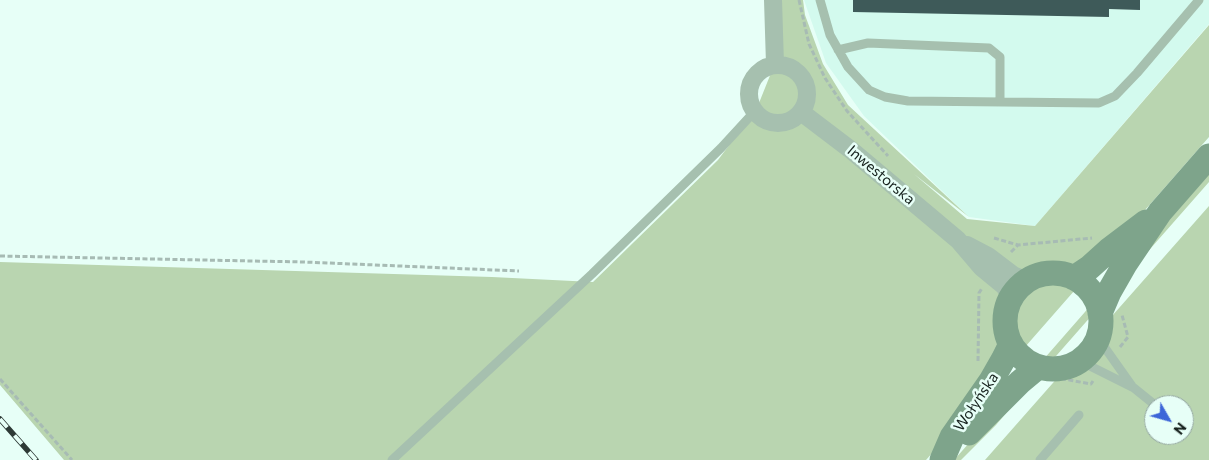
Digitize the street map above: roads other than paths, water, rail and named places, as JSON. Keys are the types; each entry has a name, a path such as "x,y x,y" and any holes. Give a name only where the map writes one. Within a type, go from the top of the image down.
{"main road":[{"path":"1100,313 1109,292 1125,264 1160,212 1209,156"},
{"path":"1074,278 1160,212"},
{"path":"1063,274 1074,278 1084,284 1097,302 1101,324 1098,338 1092,349 1080,361 1070,366 1060,369 1038,367 1022,358 1011,344 1006,333 1007,309 1020,289 1039,276 1063,274"},
{"name":"Wołyńska","path":"942,460 952,437 991,381 1011,344"},
{"name":"Wołyńska","path":"942,460 1020,382 1038,367"}],"street":[{"path":"773,0 775,64"},
{"path":"775,64 792,68 798,72 804,79 808,96 802,112 797,117 778,123 765,120 755,111 749,95 753,78 766,67 775,64"},
{"name":"Inwestorska","path":"802,112 851,150 958,240 981,266 1004,286 1020,289"}],"lane":[{"path":"820,0 830,35 848,67 869,90 885,97 908,101 1099,103 1115,96 1200,0"},
{"path":"838,50 868,43 989,48 1000,58 1000,102"},
{"path":"392,460 592,274 755,111"},
{"path":"1098,338 1134,388"},
{"path":"1080,361 1134,388 1144,396"},
{"path":"1040,460 1079,415"}],"railway":[{"path":"0,419 36,460"}]}
